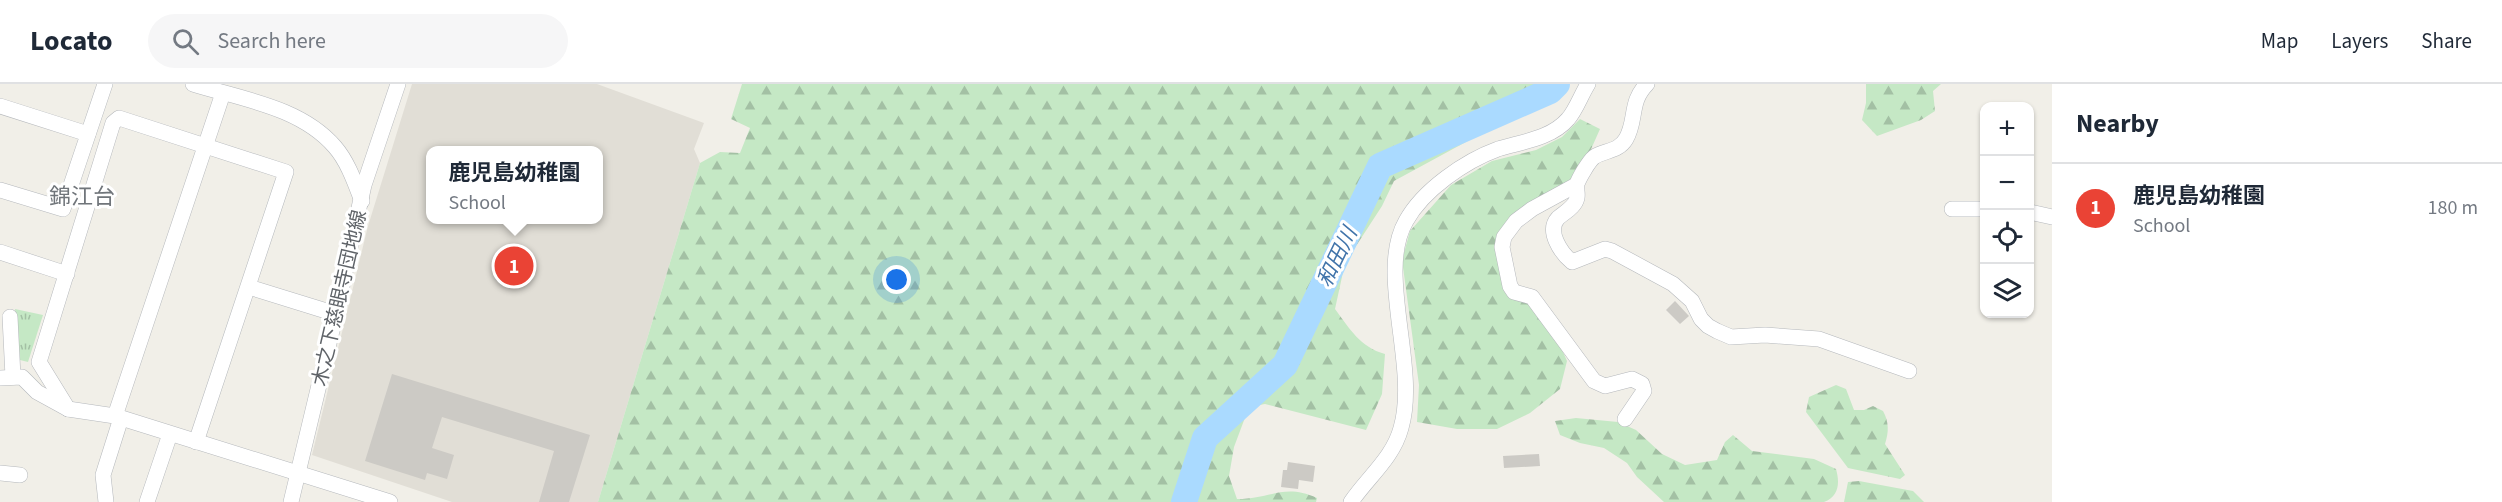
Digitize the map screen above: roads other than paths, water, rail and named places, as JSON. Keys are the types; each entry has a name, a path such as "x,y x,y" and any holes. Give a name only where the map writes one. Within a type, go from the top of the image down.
{"street":[{"path":"0,190 63,209 105,84"},
{"name":"木之下慈眼寺団地線","path":"193,84 288,113 315,127 336,148 362,201 291,502"},
{"path":"362,201 364,185 398,84"},
{"path":"1351,502 1393,450 1406,408 1406,385 1395,277 1400,232 1406,220 1446,176 1496,150 1541,138 1568,120 1588,84"},
{"path":"1625,419 1644,391 1642,384 1632,379 1605,386 1594,381 1532,297 1514,292 1510,286 1502,247 1504,237 1516,221 1532,209 1576,185 1593,158 1620,147 1627,138 1638,93 1647,84"},
{"path":"106,502 103,475 118,417 223,93"},
{"path":"0,106 88,134"},
{"path":"68,409 39,362 112,123 119,118 285,172 249,287 196,442"},
{"path":"1576,185 1578,196 1574,204 1556,220 1554,226 1558,245 1572,262 1605,249 1674,284 1692,302 1701,319 1708,326 1731,337 1764,335 1819,339 1909,371"},
{"path":"1952,209 1980,209"},
{"path":"2034,213 2052,217"},
{"path":"0,252 67,274"},
{"path":"249,287 336,314"},
{"path":"10,317 6,377 22,377 38,392 68,409 118,417 390,502"},
{"path":"147,502 170,434"},
{"path":"0,473 20,475"}],"waterway":[{"name":"和田川","path":"1184,502 1205,438 1285,365 1380,166 1550,91 1557,84"}],"place":[{"name":"鹿児島幼稚園","path":"514,266"}],"district":[{"name":"錦江台","path":"82,196"}]}
